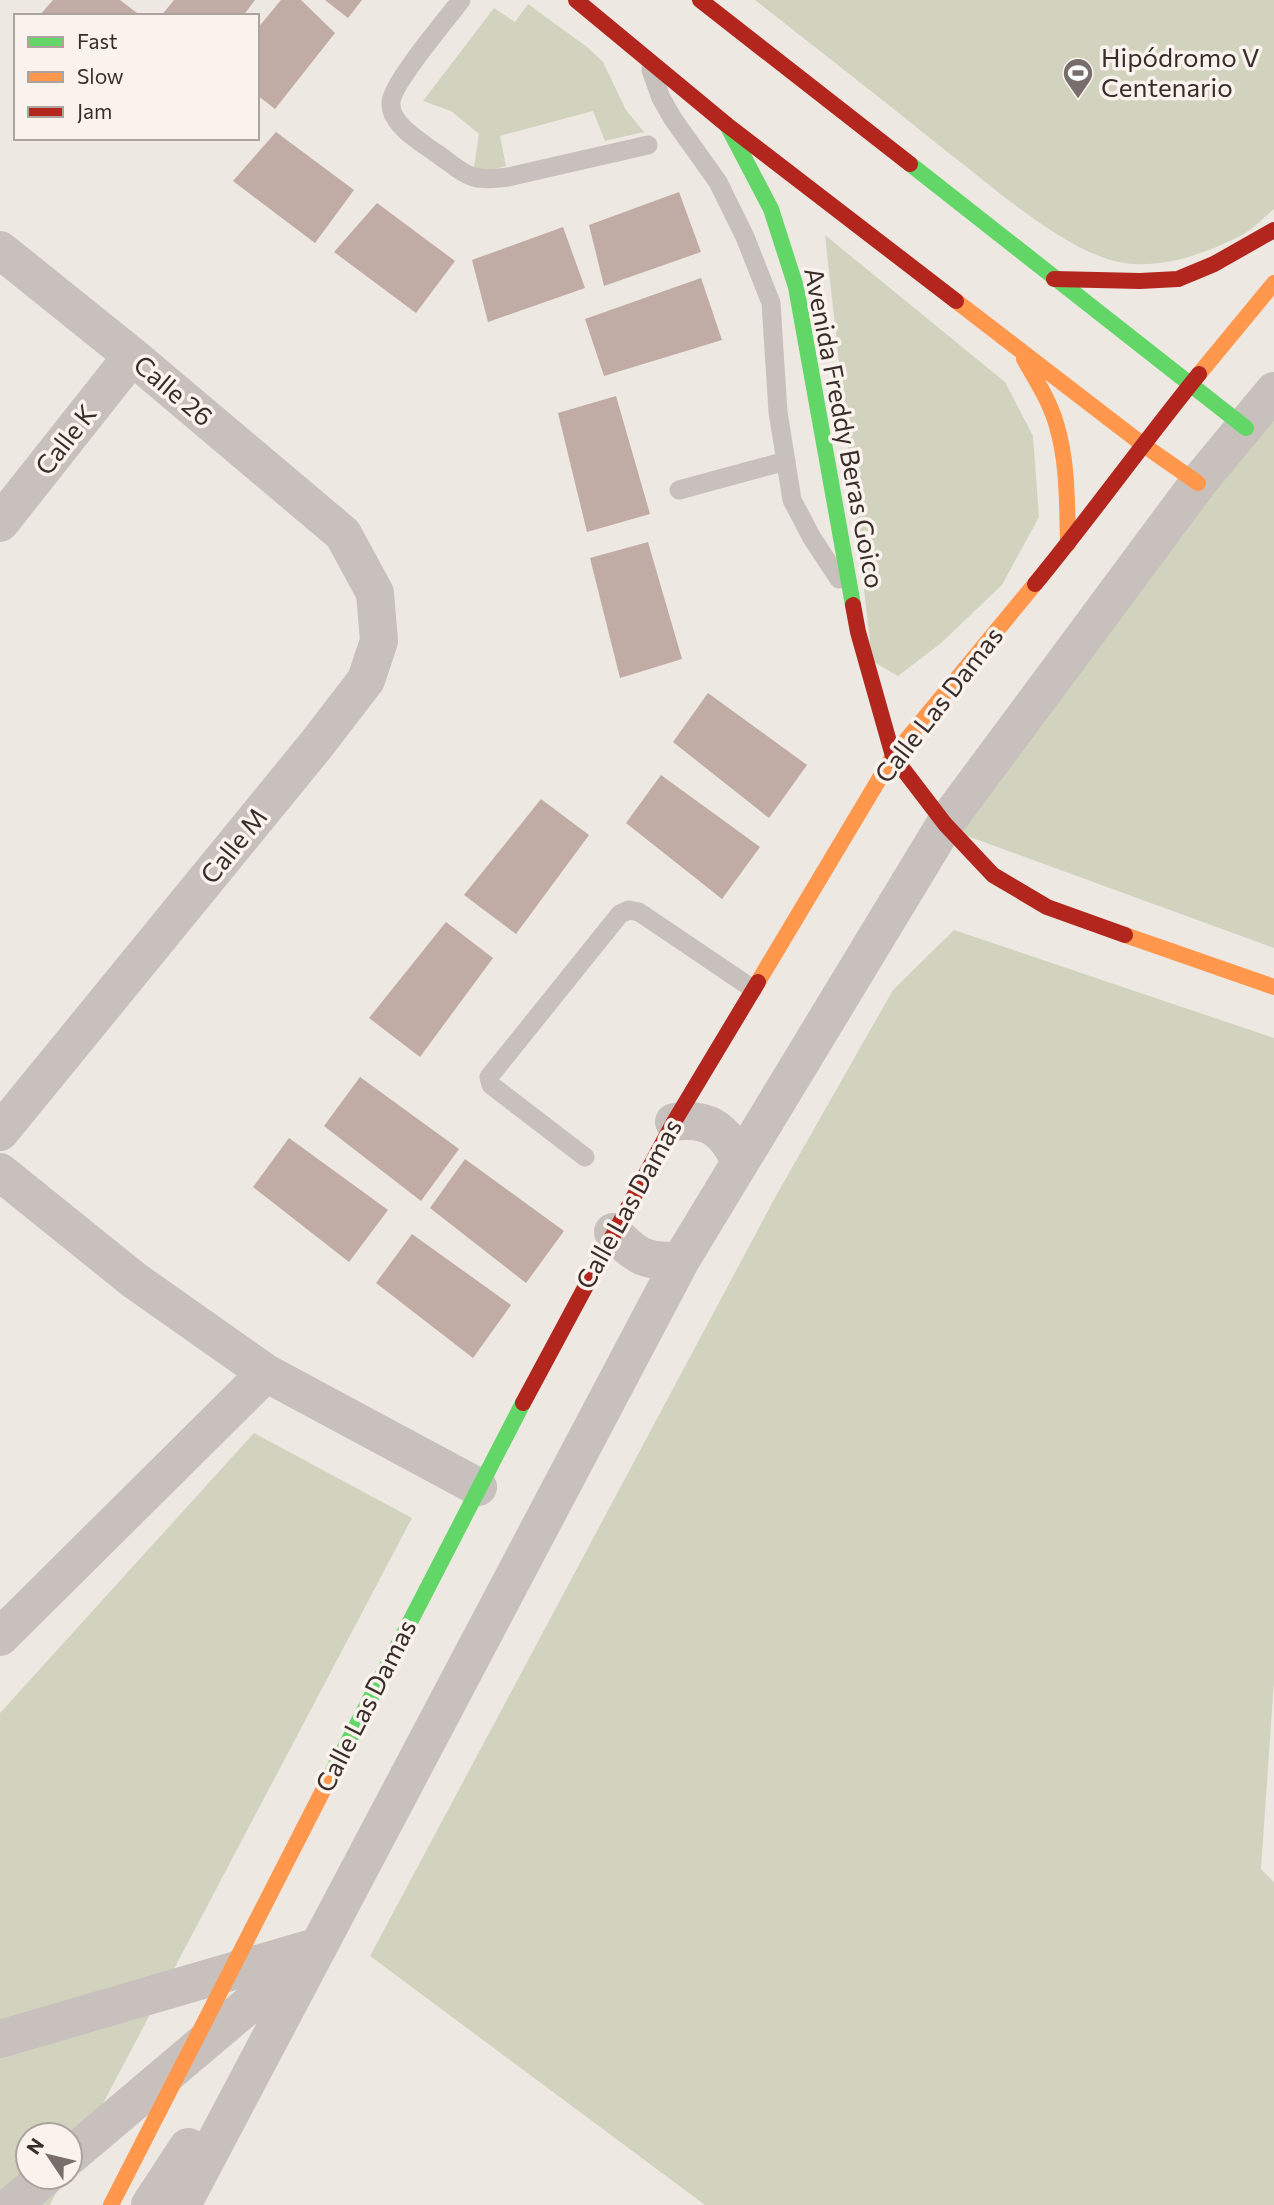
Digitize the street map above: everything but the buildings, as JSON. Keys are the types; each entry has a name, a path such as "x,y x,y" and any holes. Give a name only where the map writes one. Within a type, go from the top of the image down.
{"main road":[{"path":"576,0 727,125 1142,444 1198,482"},
{"path":"700,0 1246,428"},
{"name":"Avenida Freddy Beras Goico","path":"727,125 771,209 796,287 858,632 893,756 945,824 993,875 1046,907 1274,987"},
{"path":"1054,279 1178,279 1214,264 1274,230"},
{"name":"Calle Las Damas","path":"111,2205 478,1487 613,1232 674,1122 893,756 1068,544 1142,444 1274,283"},
{"path":"1016,346 1043,391 1059,433 1066,477 1068,544"}],"street":[{"name":"Calle 26","path":"0,250 132,356 344,534"},
{"name":"Calle K","path":"0,523 132,356"},
{"path":"182,2205 681,1260 740,1161 945,824 1198,482 1246,428 1274,391"},
{"name":"Calle M","path":"0,1132 366,681 379,641 374,593 344,534"},
{"path":"674,1122 694,1119 713,1126 730,1142 740,1161"},
{"path":"0,1172 134,1280 265,1373 478,1487"},
{"path":"613,1232 628,1249 657,1262 681,1260"},
{"path":"0,1637 265,1373"},
{"path":"0,2039 319,1946"},
{"path":"84,2144 319,1946"},
{"path":"150,2205 319,1946"},
{"path":"12,2205 28,2191"}],"lane":[{"path":"461,0 399,83 390,102 394,115 405,132 471,178 488,180 648,145"},
{"path":"647,59 661,98 718,182 746,237 771,303 778,412 792,500 812,538 851,598"},
{"path":"679,490 786,461"},
{"path":"585,1157 491,1086 489,1077 621,914 629,910 639,912 753,989"}],"green space":[{"name":"Hipódromo V Centenario","path":"755,0 1274,0 1274,209 1241,235 1209,250 1179,259 1134,264 1098,255 1075,245 1029,215"},
{"path":"528,4 603,62 626,110 644,132 605,141 593,111 500,136 506,166 484,172 474,167 479,134 451,111 423,101 494,8 515,22"},
{"path":"825,235 1005,382 1033,436 1039,517 1002,585 941,643 898,676 872,661"},
{"path":"1274,411 1274,948 948,829"},
{"path":"954,930 1274,1038 1274,1681 1261,1869 1274,1882 1274,2205 705,2205 370,1956 777,1194 893,990"},
{"path":"254,1433 412,1518 84,2139 84,2121 14,2121 14,2191 57,2191 50,2205 0,2205 0,1713"}],"traffic: fast":[{"path":"727,125 771,209 796,287 853,605"},
{"path":"910,164 1246,428"},
{"path":"332,1773 523,1403"}],"traffic: slow":[{"path":"1199,374 1274,283"},
{"path":"956,301 1142,444 1198,483"},
{"path":"1024,359 1050,406 1060,438 1066,483 1068,544"},
{"path":"758,982 893,756 1035,584"},
{"path":"1125,935 1274,987"},
{"path":"111,2205 332,1773"}],"traffic: jam":[{"path":"576,0 727,125 956,301"},
{"path":"700,0 910,164"},
{"path":"1054,279 1178,279 1214,264 1274,230"},
{"path":"1035,584 1199,374"},
{"path":"853,605 893,756 945,824 993,875 1047,907 1125,935"},
{"path":"523,1403 674,1122 758,982"}],"place":[{"name":"Hipódromo V Centenario","path":"1078,100"}]}
